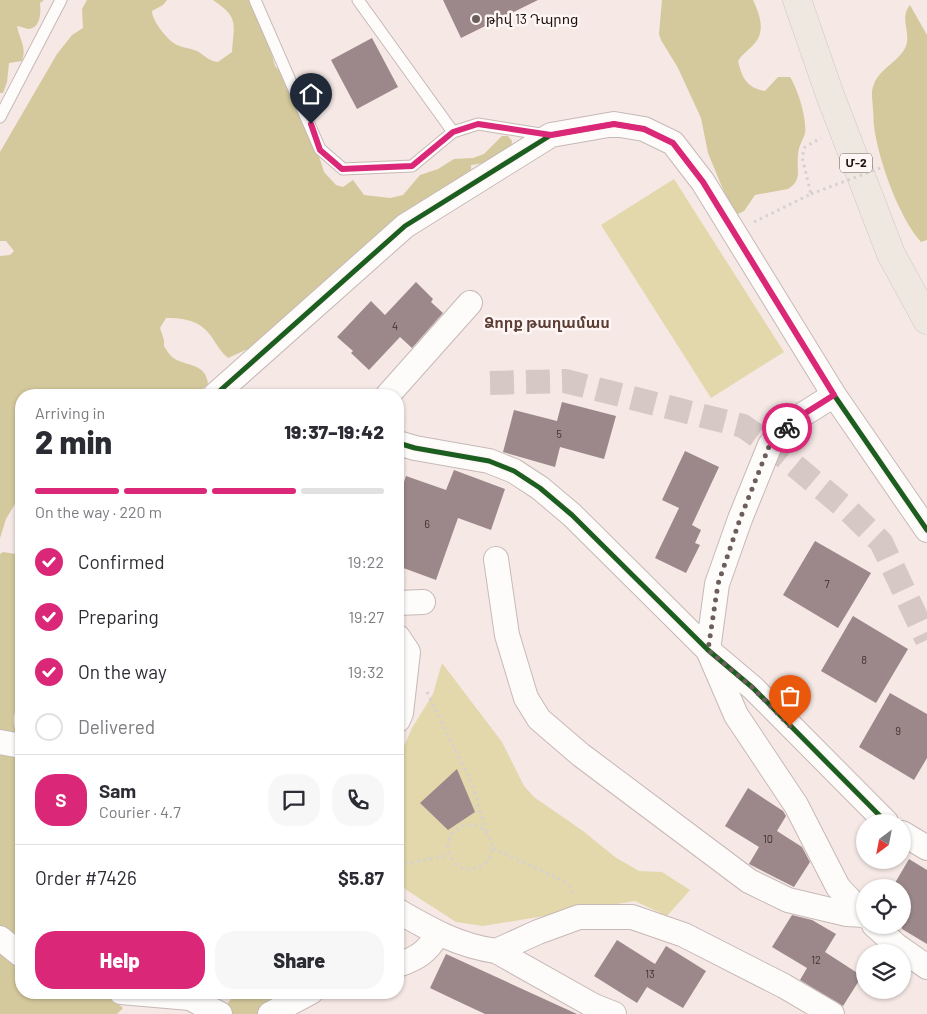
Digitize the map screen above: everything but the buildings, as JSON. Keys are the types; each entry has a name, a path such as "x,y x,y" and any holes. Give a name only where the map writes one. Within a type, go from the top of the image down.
{"highway":[{"name":"Մ-2","path":"797,0 830,95 891,254 927,320"}],"street":[{"path":"222,389 405,226 551,135 614,124 644,129 673,143 703,182 834,395 927,530"},
{"path":"393,389 470,303"},
{"path":"834,395 799,417 770,444 740,519 718,584 708,650 736,715 796,805 838,887 856,906"},
{"path":"404,445 489,460 514,471 540,488 572,515 708,650 753,688 878,814"},
{"path":"496,559 508,635 526,698 539,719 581,755 749,881 788,900 856,915"},
{"path":"404,603 422,602"},
{"path":"404,646 408,652 404,687"},
{"path":"0,742 15,745"},
{"path":"911,838 927,848"},
{"path":"404,914 438,934 477,948 496,951 594,1006 614,1014"},
{"path":"496,951 538,932 579,917 632,917 684,935 784,986 832,1014"},
{"path":"404,962 412,960 429,949 438,934"},
{"path":"884,934 897,946 927,967"},
{"path":"0,938 15,949"},
{"path":"192,999 220,1014"},
{"path":"270,1014 299,999"}],"lane":[{"path":"0,116 60,0"},
{"path":"255,0 320,150 342,169 412,166 453,132 478,124 551,135"},
{"path":"358,0 453,132"}],"path":[{"path":"811,194 802,157 805,147 821,139 821,132"},
{"path":"733,232 811,194 880,168"},
{"path":"425,687 472,784 486,831"},
{"path":"469,825 479,826 486,831 492,839 493,848 490,858 485,865 467,870 458,866 449,855 449,841 453,833 460,827 469,825"},
{"path":"493,848 568,883 577,902 579,917"},
{"path":"404,864 449,855"}],"shaded area":[{"path":"0,0 44,0 40,3 40,14 36,26 29,29 17,26 24,51 22,61 9,63 7,82 3,93 0,93"},
{"path":"87,0 167,0 163,5 152,11 161,30 177,45 197,51 209,59 218,62 232,52 234,27 231,16 213,0 250,0 270,47 275,66 284,76 318,153 324,172 336,185 343,187 353,180 364,195 390,198 403,195 420,175 438,169 454,159 473,158 484,154 502,136 508,136 512,141 511,148 492,162 471,165 471,182 252,347 228,358 202,326 185,319 166,318 160,328 164,346 171,356 203,371 208,384 202,389 15,389 15,504 6,519 0,538 0,256 10,255 14,251 6,241 0,241 0,152 57,54 72,35 83,28 82,9"},
{"path":"662,0 753,0 759,16 760,33 755,43 738,61 741,72 750,85 765,91 778,77 790,77 799,96 805,133 798,152 798,174 793,186 788,189 755,195 744,211 738,214 732,211 708,153 701,118 678,68 659,34"},
{"path":"910,5 927,35 927,240 921,242 905,218 885,171 876,139 872,97 873,87 877,78 899,56 906,46 905,15"},
{"path":"674,179 784,352 711,398 601,225"},
{"path":"3,552 15,554 15,999 110,999 123,1008 117,1014 0,1014 0,554"},
{"path":"442,663 502,742 524,786 534,797 583,831 615,857 639,871 662,872 690,890 667,916 635,901 483,926 456,922 405,889 404,746 412,728 433,694"},
{"path":"231,999 274,999 268,1002 259,1014 230,1014 227,1010 227,1004"}],"tunnel":[{"path":"490,383 565,381 743,426 770,445 849,511 881,542 927,640"}],"cycle path":[{"path":"222,389 405,226 551,135 614,124 644,129 673,143 703,182 834,395 927,530"},
{"path":"404,445 489,461 514,471 540,488 572,515 708,650 753,688 878,814"}],"way so far":[{"path":"787,428 770,444 740,519 718,584 708,650 753,688 790,726"}],"place":[{"name":"թիվ 13 Դպրոց","path":"476,19"}],"district":[{"name":"Ձորք թաղամաս","path":"547,323"}],"route":[{"path":"311,124 320,150 342,169 412,166 453,132 478,124 551,135 614,124 644,129 673,143 703,182 834,395 799,417 787,428"}]}
